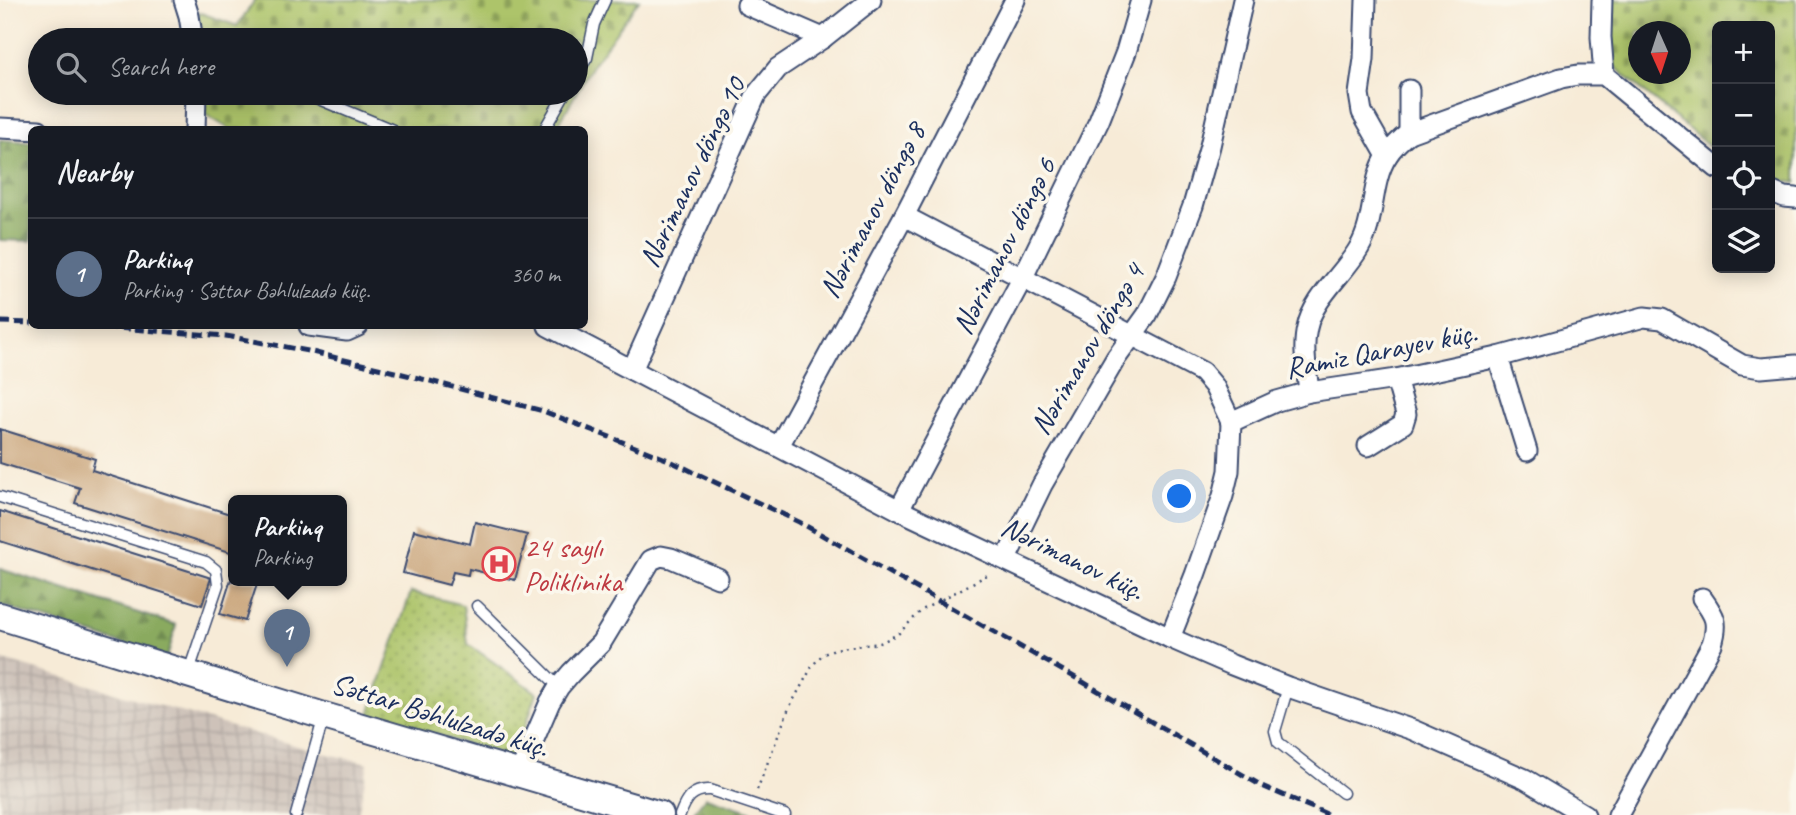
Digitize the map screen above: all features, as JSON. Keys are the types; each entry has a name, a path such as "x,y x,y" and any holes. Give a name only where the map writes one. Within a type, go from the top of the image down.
{"main road":[{"name":"Səttar Bəhlulzadə küç.","path":"0,616 324,716 660,815"}],"street":[{"path":"184,0 191,28"},
{"name":"Nərimanov döngə 10","path":"632,370 756,95 778,68 823,38 871,0"},
{"name":"Nərimanov döngə 8","path":"779,446 904,216 1015,0"},
{"name":"Nərimanov döngə 6","path":"899,510 1023,279 1099,121 1126,52 1141,0"},
{"name":"Nərimanov döngə 4","path":"1006,559 1042,485 1116,358 1147,315 1166,277 1193,206 1210,146 1243,0"},
{"path":"1366,0 1364,59 1359,94 1362,112 1387,156"},
{"path":"1602,0 1604,75"},
{"path":"747,5 823,38"},
{"path":"1309,392 1307,328 1314,310 1360,247 1367,229 1378,177 1387,156 1409,133 1561,78 1604,75 1712,164"},
{"path":"1409,90 1409,133"},
{"path":"195,126 196,105"},
{"path":"0,128 28,129"},
{"path":"1775,193 1796,198"},
{"path":"904,216 1202,372 1214,386 1231,422 1229,471 1223,496 1170,638"},
{"name":"Ramiz Qarayev küç.","path":"1231,422 1277,401 1309,392 1396,379 1498,357 1644,317 1661,319 1742,365 1761,368 1796,365"},
{"path":"332,329 351,329"},
{"name":"Nərimanov küç.","path":"554,329 899,510 1170,638 1288,687 1413,730 1525,779 1585,815"},
{"path":"1498,357 1527,451"},
{"path":"1368,446 1403,424 1406,414 1396,379"},
{"path":"519,774 559,687 601,643 652,560 661,556 671,558 718,578"},
{"path":"1618,815 1712,645 1717,629 1714,615 1702,598"}],"lane":[{"path":"588,53 594,24 605,0"},
{"path":"333,105 383,126"},
{"path":"546,126 558,105"},
{"path":"0,497 206,562 216,570 218,585 188,674"},
{"path":"477,606 559,687"},
{"path":"1288,687 1275,731 1278,742 1343,793"},
{"path":"296,815 324,716"},
{"path":"680,815 684,803 700,790 710,790 785,815"}],"path":[{"path":"751,804 789,708 821,655 834,649 880,643 898,634 922,610 993,572 1006,559"}],"shaded area":[{"path":"0,659 314,751 368,763 358,815 0,815"}],"green space":[{"path":"255,0 639,0 588,72 588,28 199,28 198,12 237,26"},
{"path":"1606,0 1796,0 1796,183 1775,179 1775,21 1712,21 1712,149 1635,84 1691,84 1691,21 1628,21 1628,78 1609,62"},
{"path":"205,105 569,105 557,126 225,126 206,115"},
{"path":"0,140 28,142 28,241 0,240"},
{"path":"0,569 176,625 167,658 0,605"},
{"path":"411,592 463,605 468,644 537,693 514,759 369,714"},
{"path":"706,797 761,815 703,815 694,812"}],"building":[{"path":"0,429 95,459 92,470 228,513 228,551 75,503 80,488 0,463"},
{"path":"0,511 211,578 202,605 0,541"},
{"path":"475,522 527,535 515,580 469,569 468,575 453,572 449,585 403,573 414,530 470,544"},
{"path":"229,586 256,586 245,621 220,614"}],"railway":[{"path":"0,322 28,323"},
{"path":"131,329 226,336 308,351 411,376 543,411 666,459 799,522 1262,786 1329,815"}],"place":[{"name":"24 saylı Poliklinika","path":"499,564"},
{"name":"Parkinq","path":"287,667"}]}
